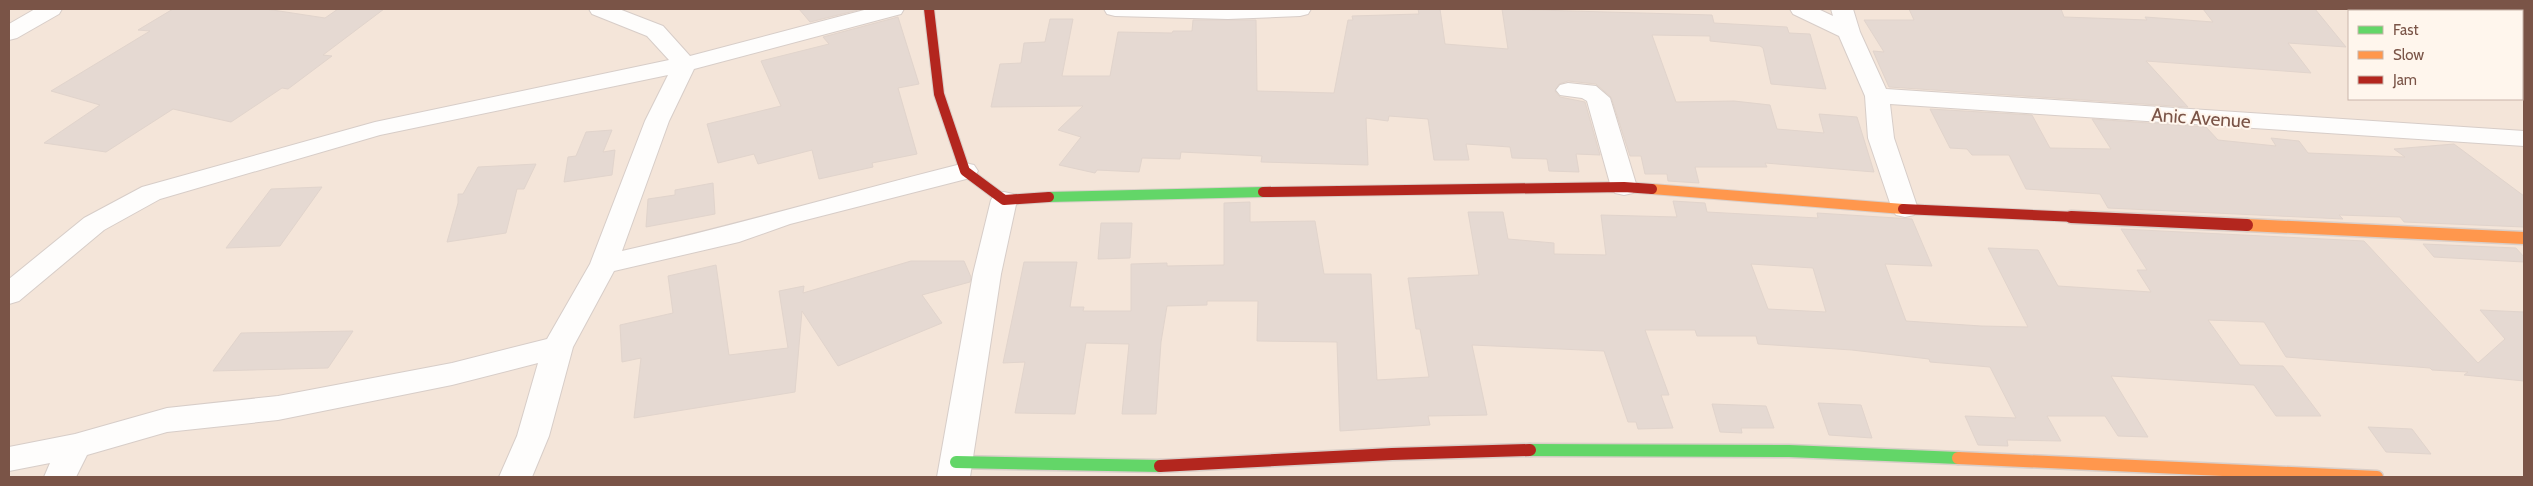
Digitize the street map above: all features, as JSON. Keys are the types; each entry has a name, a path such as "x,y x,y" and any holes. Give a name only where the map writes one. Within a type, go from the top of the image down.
{"street":[{"path":"9,32 51,9"},
{"path":"600,9 655,31 685,64"},
{"path":"9,294 94,224 151,193 375,129 685,64 893,9"},
{"path":"930,9 939,94 965,171 1004,200 1082,195 1624,187 1905,209 2524,238"},
{"path":"1115,9 1228,12 1300,9"},
{"path":"1801,9 1849,32"},
{"path":"1842,9 1849,32 1877,96 1881,138 1905,209"},
{"path":"516,477 532,436 558,347 604,264 627,197 657,121 685,64"},
{"path":"1568,90 1588,91 1598,98 1624,187"},
{"name":"Anic Avenue","path":"1877,96 2357,130 2524,139"},
{"path":"604,264 738,233 781,218 965,171"},
{"path":"1004,200 987,274 955,470 1150,466 1304,460 1446,450 1789,451 2377,477"},
{"path":"9,459 75,446 167,420 278,408 452,374 558,347"},
{"path":"60,477 75,446"}],"shaded area":[{"path":"9,9 2524,9 2524,477 9,477"}],"building":[{"path":"173,9 266,9 325,18 338,9 384,9 323,55 332,56 288,89 282,88 231,122 173,109 106,152 44,143 100,105 51,91 150,31 138,30"},
{"path":"799,9 862,9 810,22"},
{"path":"1418,9 1440,9 1445,44 1508,49 1502,9 1712,15 1714,23 1787,27 1789,33 1810,34 1826,89 1771,84 1763,48 1760,46 1710,41 1710,36 1652,35 1676,102 1734,101 1770,105 1777,129 1824,133 1819,114 1857,117 1874,172 1765,163 1767,167 1695,167 1699,183 1668,181 1667,174 1645,174 1641,156 1630,156 1611,97 1596,84 1568,81 1559,84 1555,91 1560,97 1585,102 1600,155 1576,154 1579,172 1549,171 1547,159 1512,158 1510,147 1466,144 1469,160 1434,160 1428,119 1389,116 1388,121 1366,118 1368,165 1261,162 1262,156 1181,152 1180,159 1142,158 1139,172 1097,170 1095,173 1059,165 1081,137 1058,130 1083,106 991,107 1000,64 1021,63 1024,43 1045,42 1050,19 1073,19 1062,76 1110,76 1118,32 1172,33 1173,31 1192,31 1193,20 1256,20 1257,91 1334,93 1348,20 1353,20 1352,16 1419,14"},
{"path":"1909,9 2061,9 2064,17 2147,20 2145,17 2213,22 2203,9 2315,9 2346,47 2288,43 2311,73 2146,61 2188,107 1889,87 1873,51 1884,52 1864,20 1914,20"},
{"path":"898,17 919,84 898,88 917,154 872,163 873,167 819,179 812,150 758,164 754,154 718,163 707,124 781,106 761,61 829,44 823,37"},
{"path":"1930,109 2032,115 2050,148 2111,149 2092,119 2206,127 2218,140 2276,146 2271,138 2299,141 2308,153 2405,157 2394,149 2454,144 2524,196 2524,227 2404,222 2400,217 2339,215 2343,219 2108,208 2100,194 2026,189 2009,155 1972,155 1967,149 1950,148"},
{"path":"612,130 603,152 615,150 612,175 564,182 568,157 576,156 586,132"},
{"path":"536,164 524,189 517,189 506,233 447,242 458,203 458,194 463,194 478,167"},
{"path":"713,183 715,214 646,227 648,199 675,195 675,190"},
{"path":"322,187 280,246 226,248 271,189"},
{"path":"1673,201 1705,203 1707,212 1818,218 1817,213 1912,219 1932,266 1885,264 1906,321 1981,326 2028,327 1988,248 2038,250 2058,286 2151,292 2137,270 2147,270 2121,229 2364,241 2478,363 2505,339 2480,310 2524,312 2524,381 2464,375 2468,372 2432,370 2430,368 2286,357 2264,322 2208,320 2240,365 2283,366 2321,416 2276,416 2254,385 2111,376 2148,437 2118,436 2105,416 2047,416 2061,441 2007,440 2008,446 1978,445 1965,416 2016,418 1990,367 1930,362 1929,359 1852,350 1758,344 1756,336 1697,336 1695,330 1645,330 1669,395 1661,395 1673,428 1638,429 1636,422 1628,422 1604,351 1472,345 1487,415 1428,416 1430,425 1340,431 1337,342 1257,341 1258,301 1207,301 1207,305 1167,306 1161,342 1156,414 1122,414 1129,344 1086,343 1075,414 1015,413 1025,362 1003,363 1024,262 1077,262 1070,307 1084,307 1083,311 1131,311 1131,264 1167,263 1167,266 1224,265 1224,203 1250,202 1250,222 1315,221 1324,274 1371,274 1377,380 1429,377 1420,329 1416,329 1408,278 1479,275 1468,212 1503,212 1508,239 1554,243 1554,254 1606,255 1601,215 1677,217","holes":["1751,264 1813,268 1826,312 1768,309"]},
{"path":"1101,223 1132,223 1130,258 1098,259"},
{"path":"2423,244 2516,248 2524,257 2524,262 2434,257"},
{"path":"911,261 964,261 971,277 970,282 922,295 942,323 838,366 802,311 795,392 634,418 641,358 622,362 620,325 673,313 668,276 716,265 729,355 788,348 779,291 804,286 803,293"},
{"path":"353,331 328,368 213,371 241,333"},
{"path":"1818,403 1861,405 1872,438 1829,435"},
{"path":"1712,404 1766,406 1774,428 1741,428 1742,433 1720,432"},
{"path":"2368,427 2412,429 2431,454 2386,452"}],"traffic: fast":[{"path":"1049,197 1263,192"},
{"path":"1530,450 1789,451 1958,458"},
{"path":"956,462 1160,466"}],"traffic: slow":[{"path":"1652,189 1903,209"},
{"path":"2247,225 2524,238"},
{"path":"1958,458 2377,477"}],"traffic: jam":[{"path":"929,9 939,94 965,171 1004,200 1049,197"},
{"path":"1263,192 1624,187 1652,189"},
{"path":"1903,209 2247,225"},
{"path":"1160,466 1484,450 1530,450"}]}
